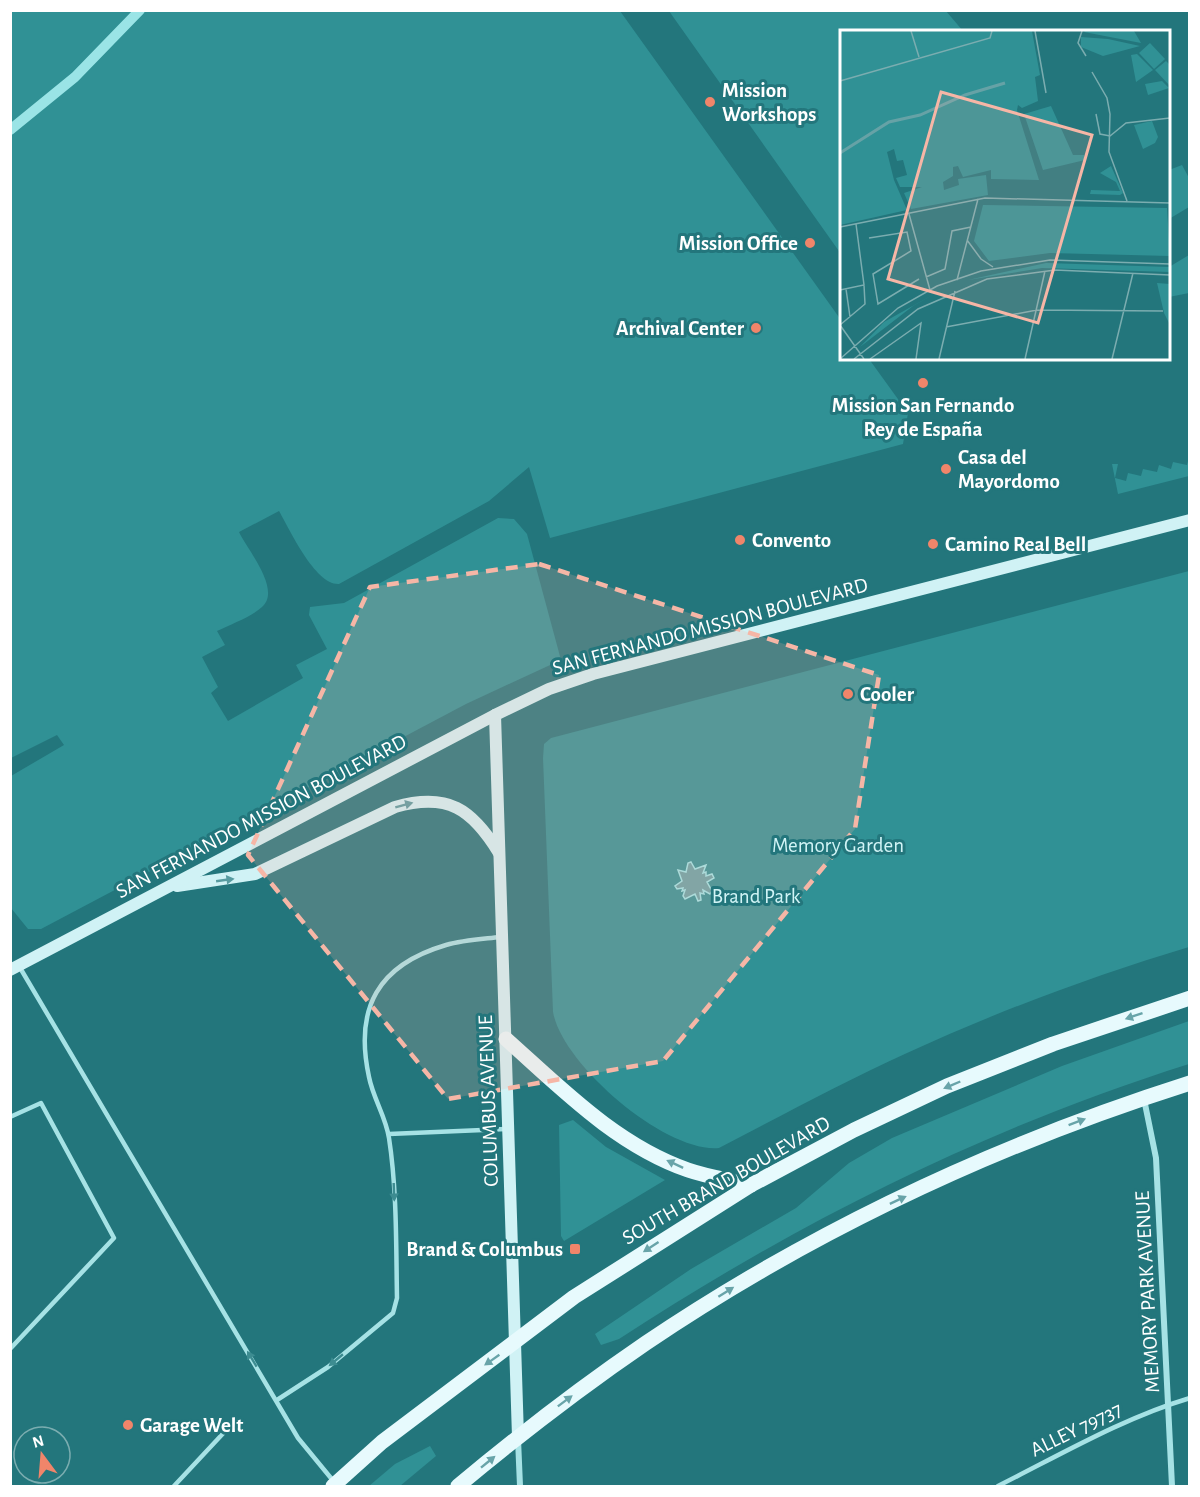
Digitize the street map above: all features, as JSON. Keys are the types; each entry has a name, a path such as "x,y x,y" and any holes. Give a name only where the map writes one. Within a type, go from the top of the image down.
{"main road":[{"name":"SAN FERNANDO MISSION BOULEVARD","path":"15,968 495,715 549,689 593,674 1190,520"},
{"name":"COLUMBUS AVENUE","path":"495,715 518,1437"},
{"path":"167,888 255,874 395,807 411,803 441,802 472,816 500,854"},
{"name":"SOUTH BRAND BOULEVARD","path":"335,1485 382,1442 574,1297 751,1185 854,1130 947,1086 1053,1044 1190,998"},
{"path":"506,1038 594,1116 626,1138 688,1170 751,1185"},
{"path":"458,1486 518,1437 647,1342 737,1286 850,1223 987,1158 1144,1098 1190,1083"}],"street":[{"name":"MEMORY PARK AVENUE","path":"1144,1098 1156,1158 1173,1486"},
{"name":"COLUMBUS AVENUE","path":"518,1437 520,1486"}],"lane":[{"path":"277,1400 328,1367 393,1312 397,1298 393,1172 389,1134 368,1077 364,1042 370,1000 387,976 415,957 447,945 502,937"},
{"path":"15,968 228,1318 298,1438 335,1485"},
{"path":"10,1118 42,1103 114,1238 10,1349"},
{"path":"389,1134 508,1129"},
{"name":"ALLEY 79737","path":"998,1486 1094,1437 1169,1404 1190,1398"},
{"path":"174,1486 230,1426"}],"highlighted area":[{"path":"539,564 879,675 855,829 663,1061 448,1099 248,855 370,587"}],"green space":[{"path":"10,11 620,11 840,319 840,360 870,360 908,413 903,444 550,538 529,467 489,501 339,584 330,582 321,576 312,566 296,543 279,511 239,532 266,580 268,590 267,600 262,607 217,631 225,645 202,657 218,687 211,693 228,721 303,678 296,665 327,649 309,615 310,607 344,603 498,518 514,519 527,534 561,660 466,704 41,929 28,929 11,908 11,776 64,745 57,735 11,758"},
{"path":"669,11 946,11 962,30 840,30 840,253"},
{"path":"1182,165 1189,178 1189,207 1170,218 1170,170"},
{"path":"1189,255 1189,293 1170,297 1170,266"},
{"path":"1189,457 1189,476 1118,494 1112,464 1118,464 1115,478 1126,481 1128,473 1141,476 1143,469 1157,472 1159,465 1171,469 1173,462 1187,465"},
{"name":"Brand Park","path":"1189,571 1189,947 1046,995 976,1023 859,1076 719,1148 697,1146 672,1136 645,1121 595,1079 575,1056 561,1033 553,1012 543,758 544,744 551,738"},
{"path":"1189,1021 1189,1064 1114,1089 967,1148 824,1217 687,1296 619,1339 601,1345 595,1334 691,1269 796,1208 849,1163 892,1138 1062,1066"},
{"path":"573,1120 606,1147 665,1180 564,1241 561,1236 559,1125"},
{"path":"430,1446 436,1456 400,1486 369,1486 395,1464"}],"water":[{"path":"691,862 695,869 706,865 703,873 706,872 706,876 712,874 714,878 707,882 712,891 710,894 703,890 704,894 700,893 701,900 698,901 695,894 685,899 683,896 685,890 677,889 675,886 682,881 678,870 686,872 688,863"}],"waterway":[{"path":"10,130 75,77 140,10"}],"place":[{"name":"Mission Workshops","path":"710,102"},
{"name":"Mission Office","path":"810,243"},
{"name":"Archival Center","path":"756,328"},
{"name":"Mission San Fernando Rey de España","path":"923,383"},
{"name":"Casa del Mayordomo","path":"946,469"},
{"name":"Convento","path":"740,540"},
{"name":"Camino Real Bell","path":"933,544"},
{"name":"Cooler","path":"848,694"},
{"name":"Brand & Columbus","path":"575,1249"},
{"name":"Garage Welt","path":"128,1425"}],"park label":[{"name":"Memory Garden","path":"838,845"}]}
